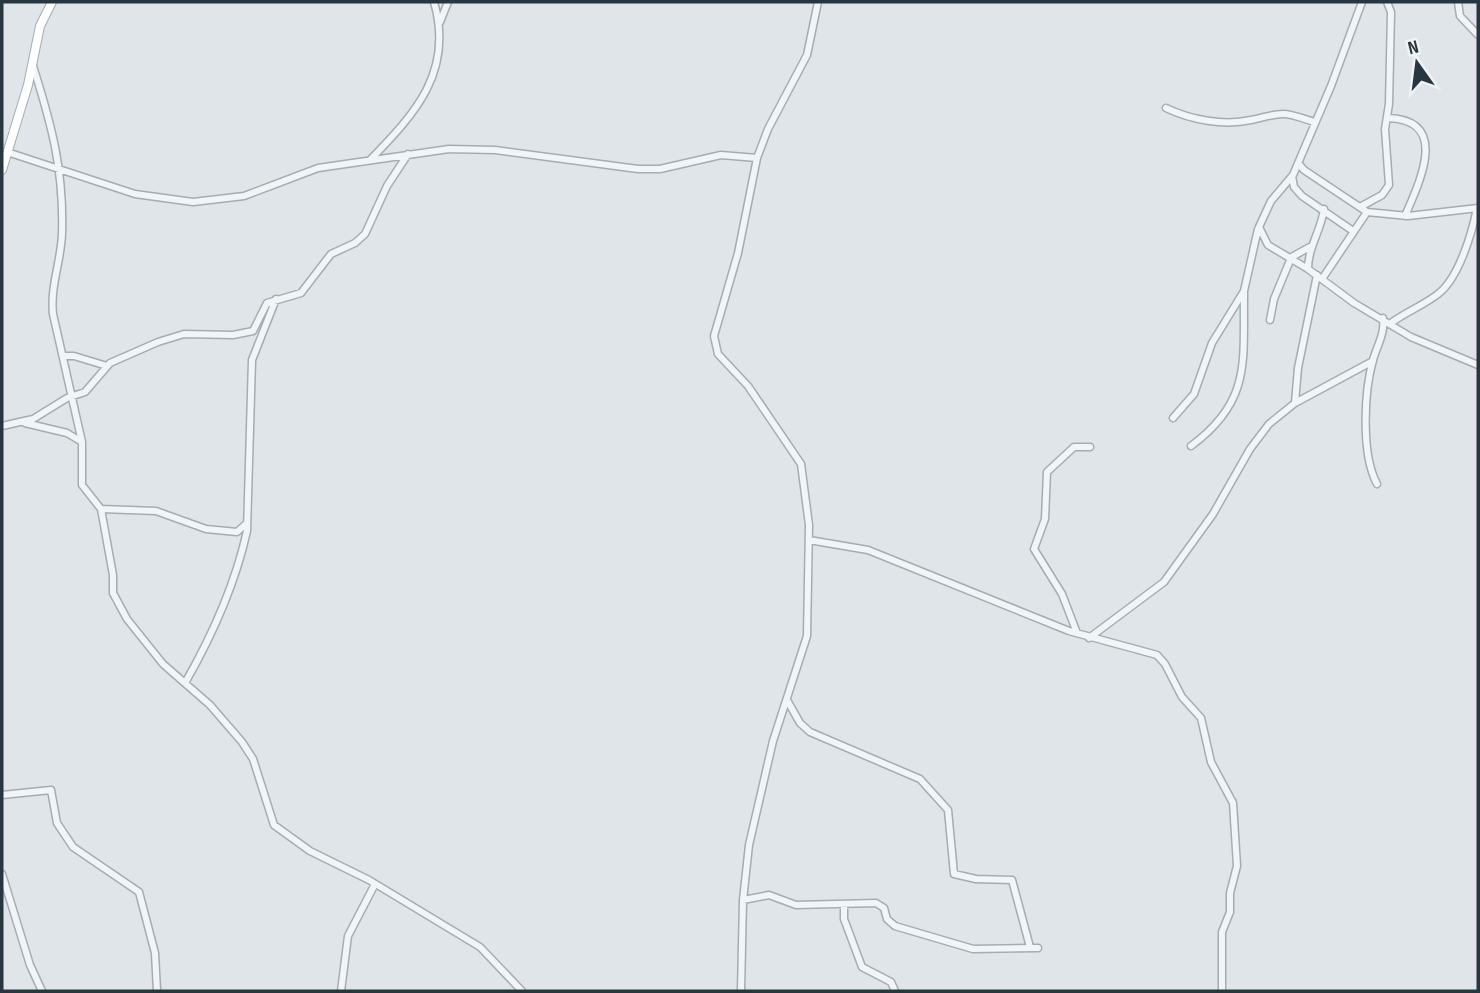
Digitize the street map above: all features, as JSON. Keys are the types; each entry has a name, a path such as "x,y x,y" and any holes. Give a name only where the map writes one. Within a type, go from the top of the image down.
{"street":[{"path":"2,170 40,26 51,2"},
{"path":"370,160 406,121 431,84 440,61 440,22 434,2"},
{"path":"440,22 448,2"},
{"path":"741,991 743,900 756,808 807,636 810,589 808,504 801,464 748,386 722,359 714,344 715,329 738,253 757,158 768,129 807,55 818,2"},
{"path":"1191,446 1207,434 1236,399 1243,355 1244,291 1259,228 1271,201 1292,176 1298,163 1362,2"},
{"path":"1360,207 1382,195 1389,185 1385,129 1388,118 1391,12 1387,2"},
{"path":"1458,2 1460,16 1478,35"},
{"path":"32,64 49,115 62,173 61,248 52,304 82,442 83,488 101,509 116,601 155,655 220,716 250,755 274,825 310,851 375,884 480,947 522,991"},
{"path":"1166,108 1186,116 1222,122 1248,121 1269,114 1285,114 1314,122"},
{"path":"1388,118 1412,120 1420,129 1425,148 1423,176 1405,215"},
{"path":"7,152 62,173 154,199 209,202 267,189 313,169 449,149 495,150 638,169 660,169 721,155 757,158"},
{"path":"24,423 73,396 88,391 107,366 158,342 181,335 248,333 257,326 267,303 301,293 331,254 355,243 365,234 387,186 408,154"},
{"path":"1298,163 1304,170 1367,212 1405,215 1478,208 1475,237 1442,290 1392,324 1382,338 1373,360 1367,388 1367,430 1369,468 1377,484"},
{"path":"1292,176 1294,187 1302,196 1353,231"},
{"path":"1308,269 1310,247 1322,223 1324,209"},
{"path":"1295,403 1298,372 1319,277 1367,212"},
{"path":"1259,228 1268,245 1392,324 1427,345 1478,365"},
{"path":"1270,320 1274,299 1291,258 1310,247"},
{"path":"1173,418 1194,394 1212,343 1244,291"},
{"path":"185,683 206,647 237,573 247,522 252,360 276,299"},
{"path":"1382,338 1383,318"},
{"path":"65,356 107,366"},
{"path":"1089,638 1164,582 1213,514 1263,430 1295,403 1373,360"},
{"path":"2,426 24,423 67,433 82,442"},
{"path":"1077,633 1062,594 1036,552 1034,544 1045,519 1047,472 1072,448 1090,447"},
{"path":"101,509 156,511 218,532 237,532 247,522"},
{"path":"808,540 868,550 1089,638 1157,655 1164,661 1178,692 1201,718 1211,762 1233,800 1237,866 1230,894 1230,912 1222,932 1222,991"},
{"path":"743,900 774,895 796,905 878,904 884,908 887,919 895,926 980,950 1034,947 1013,880 976,879 954,874 948,810 920,779 810,732 800,723 787,700"},
{"path":"2,795 51,790 57,823 73,847 139,892 155,953 157,991"},
{"path":"2,874 30,965 42,991"},
{"path":"341,991 348,936 375,884"},
{"path":"844,906 844,919 862,967 893,983 895,991"}]}
